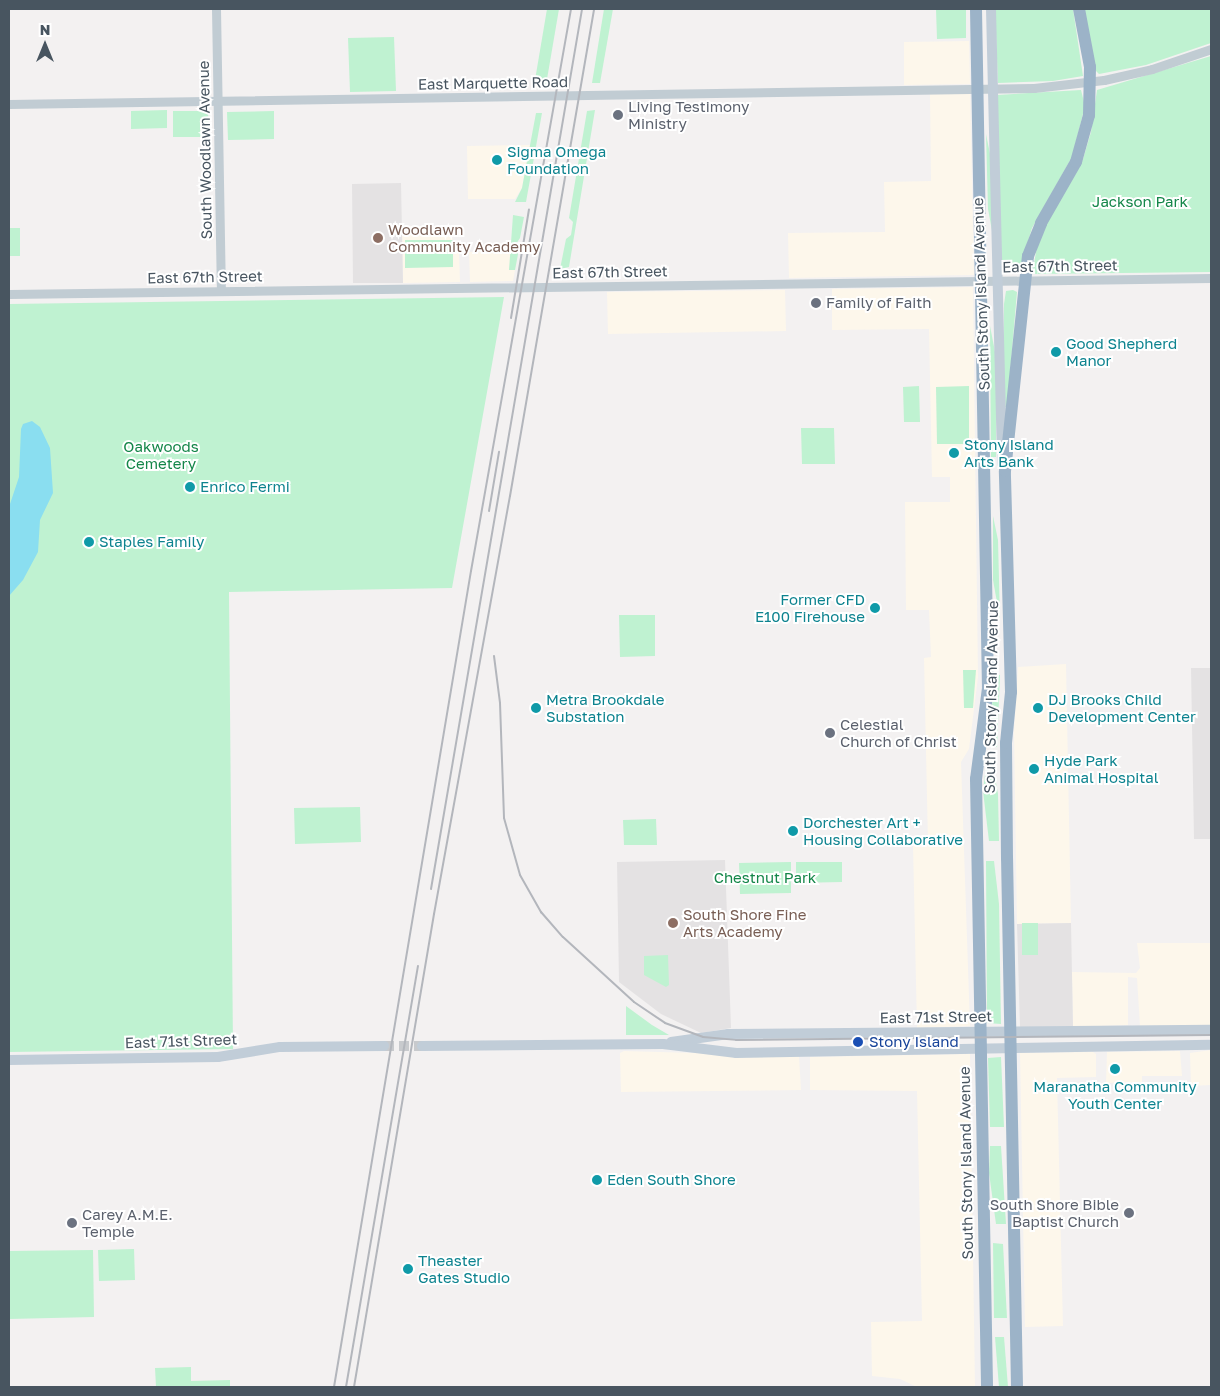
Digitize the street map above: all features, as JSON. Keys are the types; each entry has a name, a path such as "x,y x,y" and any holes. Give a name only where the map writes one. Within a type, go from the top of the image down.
{"highway":[{"name":"South Stony Island Avenue","path":"976,9 983,281 988,688 976,779 979,1031 987,1387"},
{"path":"1005,471 1009,462 1024,280 1036,233 1071,173 1082,144 1091,83 1079,9"},
{"name":"South Stony Island Avenue","path":"1005,471 1011,692 1006,743 1017,1387"},
{"path":"987,1372 994,1387"}],"main road":[{"name":"South Stony Island Avenue","path":"991,9 1001,462 1005,471"},
{"name":"East 71st Street","path":"663,1044 728,1034 1211,1030"},
{"name":"East 71st Street","path":"422,1046 663,1044 736,1053 1211,1045"},
{"name":"East 71st Street","path":"9,1060 218,1057 280,1047 384,1046"}],"street":[{"name":"South Woodlawn Avenue","path":"216,9 221,291"},
{"name":"East Marquette Road","path":"9,104 992,89 1091,83 1152,69 1211,49"},
{"name":"East 67th Street","path":"9,294 1211,278"}],"shaded area":[{"path":"969,41 970,84 904,85 904,42"},
{"path":"970,93 974,275 789,278 788,233 885,232 884,182 931,181 930,94"},
{"path":"530,145 522,188 515,199 468,199 467,146"},
{"name":"Woodlawn Community Academy","path":"401,183 403,283 353,283 352,184"},
{"path":"402,226 452,226 453,251 459,252 460,282 403,283"},
{"path":"512,251 509,270 515,270 513,281 470,282 469,252"},
{"path":"973,287 978,677 969,749 961,762 970,1026 917,1028 913,845 928,844 924,658 931,657 929,610 906,610 905,502 950,502 950,477 932,477 929,329 832,330 832,289"},
{"path":"785,290 786,331 608,334 607,292"},
{"path":"1066,664 1071,923 1017,924 1014,732 1018,667"},
{"path":"1191,668 1211,668 1211,839 1194,839"},
{"name":"South Shore Fine Arts Academy","path":"725,860 731,1028 701,1033 661,1014 619,982 617,862"},
{"path":"1071,923 1073,1027 1020,1027 1017,924"},
{"path":"1137,943 1211,943 1211,1025 1140,1026 1137,978 1128,977 1128,1025 1073,1027 1072,972 1136,973 1140,968"},
{"path":"1211,1050 1211,1085 1191,1086 1190,1053"},
{"path":"624,1051 799,1056 801,1090 621,1092 620,1053"},
{"path":"1180,1051 1182,1076 1142,1076 1142,1082 1106,1083 1107,1052"},
{"path":"1093,1052 1096,1054 1096,1077 1057,1078 1063,1326 1025,1327 1020,1053"},
{"path":"970,1054 975,1387 917,1387 900,1379 872,1376 871,1322 922,1321 917,1091 810,1090 810,1057"}],"green space":[{"path":"547,9 559,9 546,85 534,86"},
{"path":"604,9 613,9 600,83 592,83"},
{"path":"936,9 966,9 966,38 937,39"},
{"path":"995,9 1073,9 1083,76 1053,81 998,83"},
{"path":"1084,9 1211,9 1211,43 1146,65 1099,74 1095,70"},
{"path":"394,37 396,91 350,92 348,38"},
{"name":"Jackson Park","path":"1211,56 1211,272 1032,274 1037,247 1047,223 1083,159 1091,132 1097,90"},
{"name":"Jackson Park","path":"1081,90 1085,106 1072,157 1032,228 1019,271 1001,271 997,95"},
{"path":"167,110 167,128 131,129 131,111"},
{"path":"595,110 569,267 560,269 566,239 571,235 573,222 569,218 587,111"},
{"path":"173,111 208,111 209,137 173,137"},
{"path":"274,111 274,139 228,140 227,112"},
{"path":"536,113 542,113 526,202 515,202 522,188"},
{"path":"986,134 991,159 993,236 988,209"},
{"path":"513,215 524,217 520,238 516,244 519,249 515,270 509,270"},
{"path":"9,228 20,228 20,256 9,256"},
{"path":"405,240 453,240 453,267 405,268"},
{"path":"1013,290 1017,292 1007,407 1003,407 1004,304 1006,291"},
{"name":"Oakwoods Cemetery","path":"504,297 452,588 229,592 233,1049 9,1052 9,304"},
{"path":"990,326 996,357 996,457 991,457"},
{"path":"919,386 920,422 904,422 903,387"},
{"path":"969,386 969,444 937,444 936,387"},
{"path":"801,428 834,428 835,464 802,464"},
{"path":"993,516 998,540 1000,619 993,580"},
{"path":"619,615 655,615 655,656 620,657"},
{"path":"963,670 976,670 973,708 964,708"},
{"path":"995,674 1000,675 997,747 988,747"},
{"path":"986,767 993,767 998,794 999,841 989,841 983,791"},
{"path":"360,807 361,842 295,844 294,808"},
{"path":"656,819 657,845 624,845 623,820"},
{"path":"986,861 994,861 999,904 1001,1024 987,1023"},
{"name":"Chestnut Park","path":"791,862 791,893 740,894 739,863"},
{"path":"796,862 842,862 842,882 796,883"},
{"path":"1022,923 1038,923 1038,955 1022,955"},
{"path":"668,955 669,985 666,987 644,975 644,956"},
{"path":"626,1006 652,1025 669,1035 626,1035"},
{"path":"1001,1057 1004,1127 990,1127 988,1058"},
{"path":"990,1146 1001,1146 1006,1224 996,1224 989,1173"},
{"path":"993,1243 1003,1244 1007,1318 994,1318"},
{"path":"134,1249 135,1280 99,1281 98,1250"},
{"path":"93,1250 94,1317 9,1319 9,1251"},
{"path":"995,1337 1004,1337 1008,1387 999,1387"},
{"path":"191,1367 191,1381 230,1380 230,1387 156,1387 155,1368"}],"water":[{"path":"32,421 40,427 50,448 53,493 40,520 38,552 23,580 9,596 9,507 19,477 21,429 23,424"}],"tunnel":[{"path":"384,1046 422,1046"}],"railway":[{"path":"334,1387 471,571 571,9"},
{"path":"431,889 582,9"},
{"path":"354,1387 434,914 510,496 594,9"},
{"path":"511,318 529,209"},
{"path":"489,511 499,452"},
{"path":"494,656 500,703 504,818 520,875 541,912 563,937 634,1002 665,1023 703,1037 736,1040 1211,1035"},
{"path":"346,1387 418,966"}],"place":[{"name":"Living Testimony Ministry","path":"618,115"},
{"name":"Sigma Omega Foundation","path":"497,160"},
{"name":"Woodlawn Community Academy","path":"378,238"},
{"name":"Family of Faith","path":"816,303"},
{"name":"Good Shepherd Manor","path":"1056,352"},
{"name":"Stony Island Arts Bank","path":"954,453"},
{"name":"Enrico Fermi","path":"190,487"},
{"name":"Staples Family","path":"89,542"},
{"name":"Former CFD E100 Firehouse","path":"875,608"},
{"name":"Metra Brookdale Substation","path":"536,708"},
{"name":"DJ Brooks Child Development Center","path":"1038,708"},
{"name":"Celestial Church of Christ","path":"830,733"},
{"name":"Hyde Park Animal Hospital","path":"1034,769"},
{"name":"Dorchester Art + Housing Collaborative","path":"793,831"},
{"name":"South Shore Fine Arts Academy","path":"673,923"},
{"name":"Stony Island","path":"858,1042"},
{"name":"Maranatha Community Youth Center","path":"1115,1069"},
{"name":"Eden South Shore","path":"597,1180"},
{"name":"South Shore Bible Baptist Church","path":"1129,1213"},
{"name":"Carey A.M.E. Temple","path":"72,1223"},
{"name":"Theaster Gates Studio","path":"408,1269"}]}
